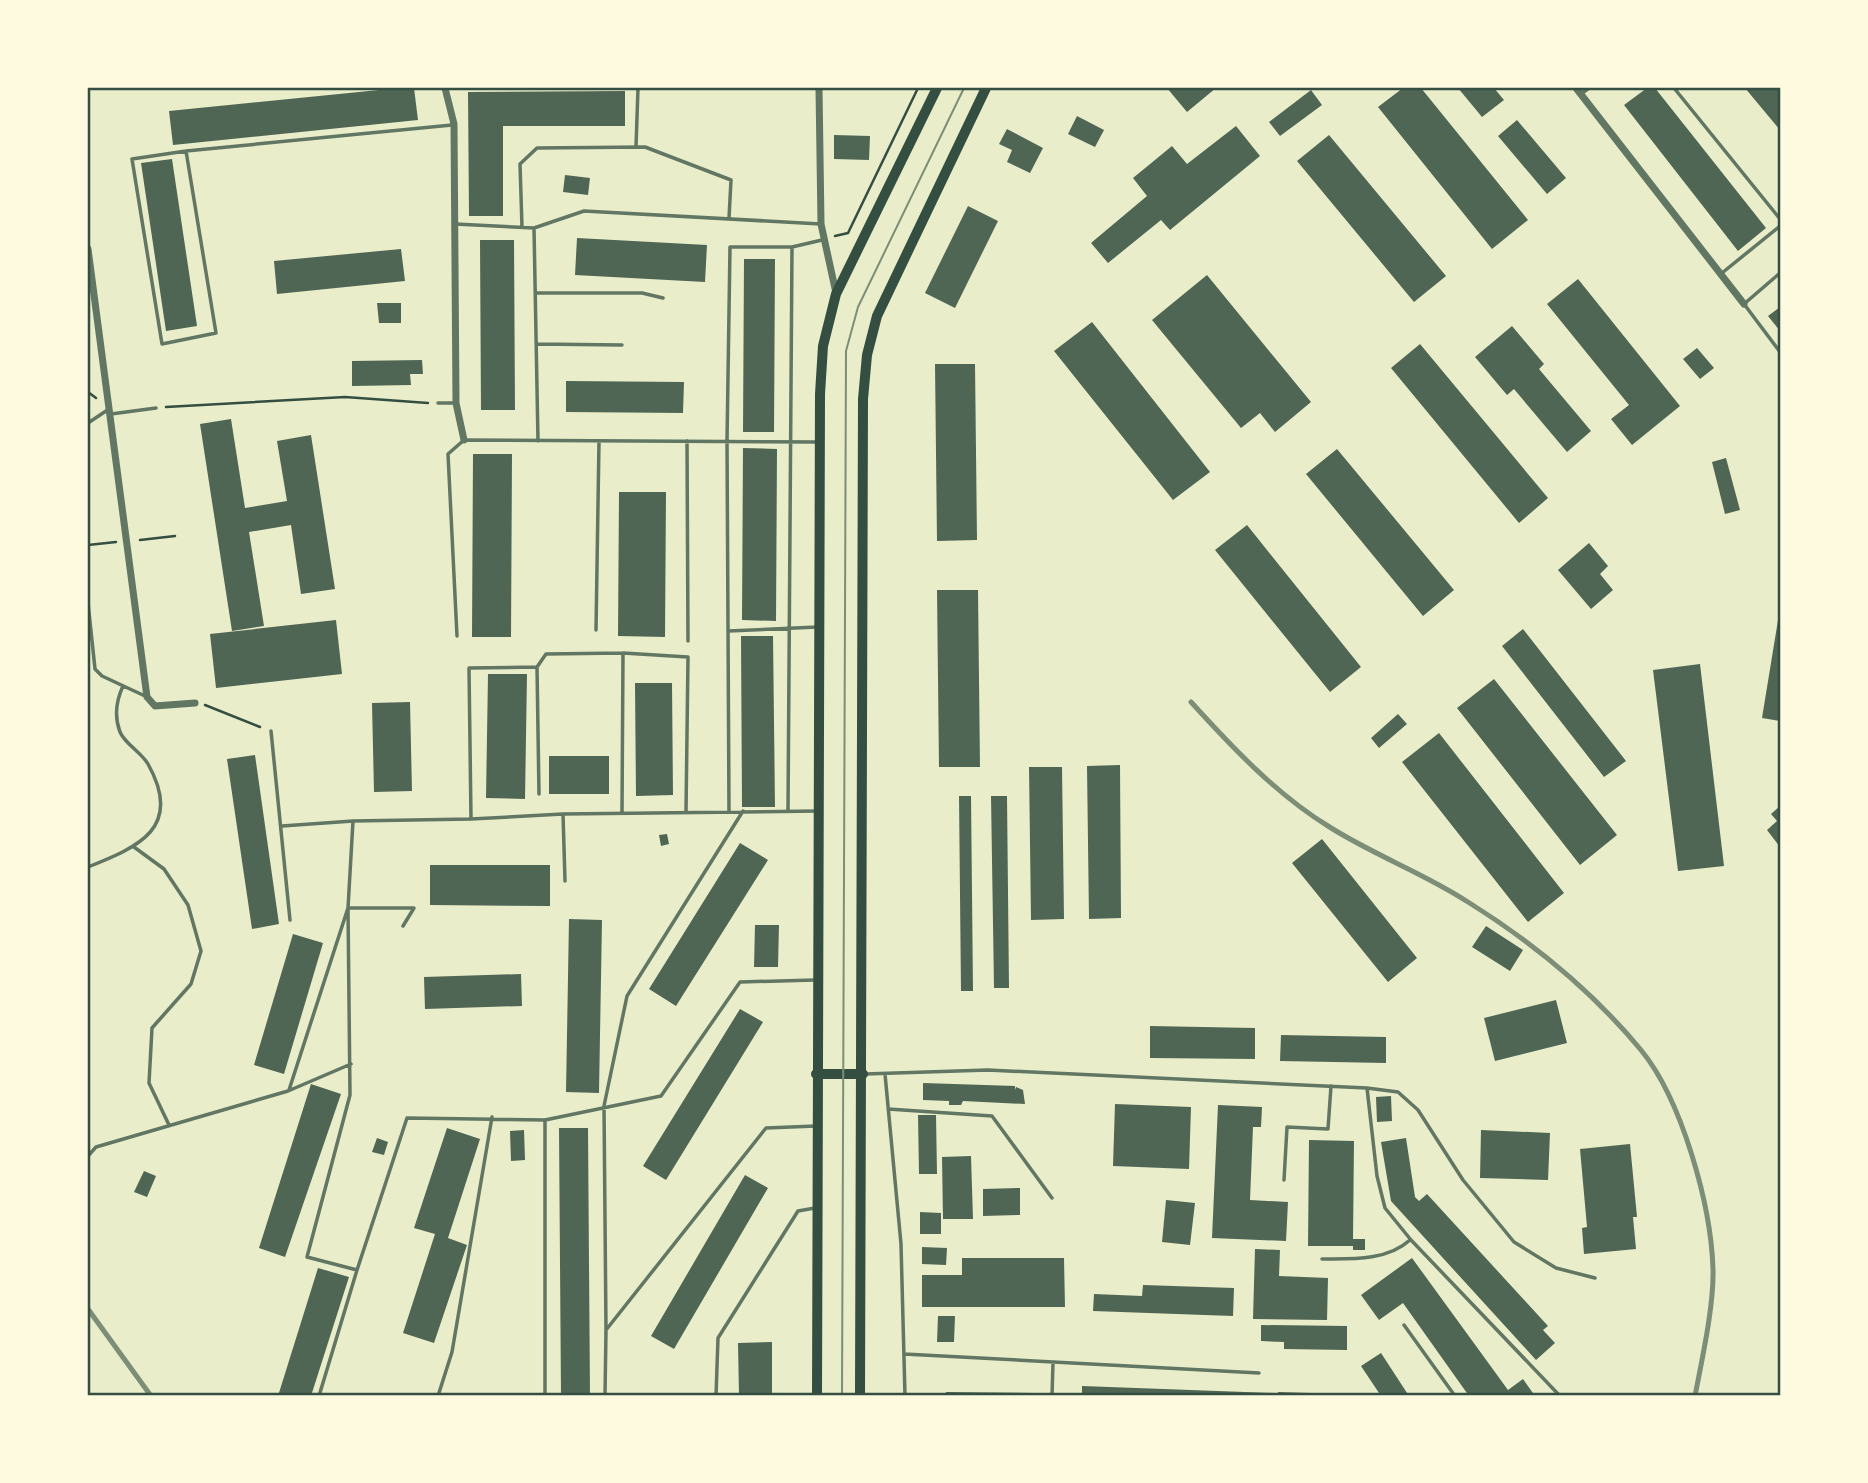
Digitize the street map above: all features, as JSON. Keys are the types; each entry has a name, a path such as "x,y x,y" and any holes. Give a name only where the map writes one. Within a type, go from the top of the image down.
{"main road":[{"path":"817,1395 816,1074 823,346 836,294 937,88"},
{"path":"860,1395 863,399 867,355 877,316 986,88"},
{"path":"816,1074 863,1074"}],"street":[{"path":"445,88 454,124 456,403 464,440"},
{"path":"819,88 822,240 836,294"},
{"path":"1579,91 1744,304"},
{"path":"88,249 147,697 155,706 195,703"}],"lane":[{"path":"636,147 638,88"},
{"path":"1579,91 1589,88"},
{"path":"1674,88 1780,219"},
{"path":"186,151 216,333 162,344 132,159 186,151 454,124"},
{"path":"522,227 520,164 537,148 645,147 731,180 729,218"},
{"path":"453,224 534,228 584,211 821,224"},
{"path":"1720,275 1780,226"},
{"path":"534,228 538,441"},
{"path":"729,812 727,441 730,247 792,247 822,240"},
{"path":"788,811 792,247"},
{"path":"1780,273 1744,304 1780,352"},
{"path":"536,293 642,293 663,298"},
{"path":"536,344 622,345"},
{"path":"438,403 456,403"},
{"path":"88,424 111,411 156,408"},
{"path":"457,636 448,454 464,440 820,442"},
{"path":"597,629 599,441"},
{"path":"687,441 688,641"},
{"path":"88,603 95,669 102,676 147,697"},
{"path":"728,631 819,627"},
{"path":"539,794 537,667 546,654 623,653 688,657 687,812"},
{"path":"622,813 623,653"},
{"path":"471,819 469,668 537,667"},
{"path":"88,867 134,847 154,831 160,811 158,784 148,763 121,736 116,719 117,699 123,685"},
{"path":"271,731 290,920"},
{"path":"605,1395 604,1106 627,996 743,811"},
{"path":"282,826 563,814 818,811"},
{"path":"563,814 565,881"},
{"path":"353,821 348,908 350,1095 307,1257 357,1270"},
{"path":"134,847 164,869 188,905 201,951 191,984 152,1028 149,1083 169,1125"},
{"path":"348,908 414,908 404,926"},
{"path":"288,1091 348,908"},
{"path":"319,1395 407,1118 492,1117 545,1120 661,1096 740,982 817,980"},
{"path":"88,1156 96,1147 288,1091 351,1065"},
{"path":"863,1074 988,1070 1331,1086 1398,1092 1418,1110 1462,1181 1514,1242 1556,1268 1595,1278"},
{"path":"885,1073 901,1244 905,1395"},
{"path":"1284,1180 1287,1127 1328,1129 1331,1086"},
{"path":"1367,1088 1377,1175 1385,1208 1411,1240 1560,1395"},
{"path":"888,1109 992,1116 1052,1198"},
{"path":"438,1395 452,1352 492,1117"},
{"path":"545,1120 545,1395"},
{"path":"606,1330 766,1128 816,1126"},
{"path":"716,1395 718,1338 798,1211 817,1208"},
{"path":"1322,1259 1364,1259 1403,1247 1411,1240"},
{"path":"1404,1325 1455,1395"},
{"path":"904,1354 1259,1373"},
{"path":"1052,1395 1053,1363"}],"path":[{"path":"822,240 848,233 918,88"},
{"path":"156,408 345,397 438,403"},
{"path":"195,703 221,709 271,731"}],"building":[{"path":"414,88 418,120 173,145 169,111"},
{"path":"1167,88 1216,88 1187,112"},
{"path":"1403,88 1421,88 1528,220 1492,249 1378,107"},
{"path":"1458,88 1494,88 1504,100 1482,117"},
{"path":"1647,88 1655,88 1766,228 1738,251 1624,105"},
{"path":"1745,88 1780,88 1780,130"},
{"path":"1311,90 1322,105 1280,136 1269,122"},
{"path":"625,91 625,126 503,126 503,216 469,216 468,92"},
{"path":"1077,116 1104,130 1095,147 1068,134"},
{"path":"1517,120 1566,178 1547,194 1498,136"},
{"path":"1236,126 1260,156 1170,230 1161,220 1108,263 1091,243 1147,196 1133,178 1172,146 1187,164"},
{"path":"1007,129 1043,148 1030,173 1007,162 1012,150 999,144"},
{"path":"834,135 870,136 869,160 834,159"},
{"path":"1329,135 1446,276 1414,302 1297,161"},
{"path":"172,159 197,326 166,331 141,163"},
{"path":"565,175 590,178 588,195 563,192"},
{"path":"968,206 998,221 955,308 925,293"},
{"path":"577,238 707,245 705,282 575,275"},
{"path":"480,240 514,240 515,410 481,410"},
{"path":"401,249 405,281 277,294 274,261"},
{"path":"744,259 775,259 774,432 743,432"},
{"path":"1207,275 1311,402 1275,432 1260,413 1241,428 1152,320"},
{"path":"1578,279 1680,406 1632,445 1611,419 1629,405 1547,304"},
{"path":"377,303 401,303 401,323 379,323"},
{"path":"1780,307 1780,331 1768,316"},
{"path":"1092,322 1210,472 1173,500 1054,351"},
{"path":"1512,326 1544,364 1539,369 1591,431 1567,452 1514,389 1507,395 1475,357"},
{"path":"1420,344 1548,498 1519,523 1391,368"},
{"path":"1697,348 1714,368 1700,379 1683,359"},
{"path":"422,360 423,374 410,374 411,385 352,386 352,361"},
{"path":"935,364 975,364 977,540 937,541"},
{"path":"566,381 684,382 683,413 566,412"},
{"path":"231,419 245,508 287,501 277,441 311,435 335,589 301,594 291,525 249,532 264,626 232,631 200,424"},
{"path":"743,448 777,449 776,621 742,620"},
{"path":"1337,449 1454,590 1423,616 1306,474"},
{"path":"473,454 512,454 511,637 472,637"},
{"path":"1726,458 1740,510 1725,514 1712,462"},
{"path":"619,492 666,492 665,637 618,636"},
{"path":"1247,525 1361,667 1330,692 1215,550"},
{"path":"1589,543 1608,566 1600,574 1613,590 1591,609 1558,570"},
{"path":"937,590 978,590 980,767 939,767"},
{"path":"1780,614 1780,721 1762,718"},
{"path":"336,620 342,674 216,688 210,634"},
{"path":"1523,629 1626,761 1604,777 1502,646"},
{"path":"741,636 773,636 775,807 742,807"},
{"path":"1700,664 1724,866 1678,871 1653,670"},
{"path":"488,674 527,674 525,799 486,798"},
{"path":"1494,679 1617,835 1580,865 1457,708"},
{"path":"635,683 672,683 673,795 636,796"},
{"path":"410,702 412,791 374,792 372,703"},
{"path":"1398,714 1407,724 1379,748 1371,738"},
{"path":"1439,733 1564,893 1528,922 1402,762"},
{"path":"255,755 279,924 252,929 227,759"},
{"path":"549,756 609,756 609,794 549,794"},
{"path":"1120,765 1121,918 1089,919 1087,766"},
{"path":"1029,767 1062,767 1064,919 1031,920"},
{"path":"959,796 971,796 973,991 961,991"},
{"path":"991,796 1007,796 1009,988 994,988"},
{"path":"1780,806 1780,847 1767,830 1777,821 1771,814"},
{"path":"667,834 669,844 661,846 659,835"},
{"path":"1322,839 1417,958 1388,982 1292,863"},
{"path":"740,843 768,860 676,1006 649,989"},
{"path":"430,865 550,865 550,906 430,905"},
{"path":"569,919 602,920 599,1093 566,1092"},
{"path":"755,925 779,925 778,967 754,967"},
{"path":"1486,926 1523,950 1510,971 1472,947"},
{"path":"293,934 323,943 284,1074 254,1065"},
{"path":"521,974 522,1006 425,1009 424,977"},
{"path":"1556,1000 1567,1043 1495,1061 1484,1018"},
{"path":"740,1009 763,1022 666,1180 643,1166"},
{"path":"1150,1026 1255,1028 1255,1059 1150,1058"},
{"path":"1281,1035 1386,1037 1386,1063 1280,1061"},
{"path":"923,1083 1015,1086 1015,1090 1016,1087 1023,1090 1025,1104 963,1101 961,1105 949,1105 949,1101 923,1100"},
{"path":"311,1084 341,1094 285,1257 259,1248"},
{"path":"1391,1096 1392,1121 1377,1122 1376,1097"},
{"path":"1115,1104 1191,1107 1189,1169 1113,1166"},
{"path":"1218,1105 1262,1107 1261,1127 1253,1127 1250,1200 1288,1202 1286,1241 1212,1238"},
{"path":"918,1115 936,1115 937,1174 919,1174"},
{"path":"447,1128 480,1139 448,1238 467,1245 434,1343 403,1333 435,1234 414,1228"},
{"path":"559,1128 588,1128 590,1396 561,1396"},
{"path":"524,1130 525,1160 511,1161 510,1131"},
{"path":"1481,1130 1550,1133 1548,1180 1480,1178"},
{"path":"377,1138 388,1142 384,1155 372,1152"},
{"path":"1406,1138 1415,1197 1419,1201 1427,1194 1548,1326 1543,1330 1555,1343 1536,1360 1391,1201 1381,1142"},
{"path":"1309,1140 1354,1141 1353,1239 1365,1239 1365,1250 1353,1250 1353,1246 1308,1246"},
{"path":"1630,1144 1637,1217 1633,1217 1636,1249 1584,1254 1582,1228 1587,1227 1580,1149"},
{"path":"971,1156 973,1219 943,1219 942,1157"},
{"path":"144,1171 156,1176 147,1197 134,1192"},
{"path":"745,1175 768,1188 674,1349 651,1336"},
{"path":"1020,1188 1020,1215 983,1216 983,1189"},
{"path":"1166,1200 1195,1203 1190,1245 1162,1242"},
{"path":"920,1212 941,1213 941,1234 920,1234"},
{"path":"922,1247 947,1248 946,1265 922,1264"},
{"path":"1255,1249 1280,1250 1279,1276 1328,1278 1327,1320 1253,1319"},
{"path":"962,1258 1064,1258 1065,1307 922,1307 922,1275 962,1275"},
{"path":"1412,1258 1508,1390 1523,1379 1535,1396 1469,1396 1403,1303 1379,1320 1361,1295"},
{"path":"318,1268 349,1277 311,1396 278,1396"},
{"path":"1143,1285 1234,1288 1233,1316 1093,1311 1094,1294 1142,1296"},
{"path":"938,1316 955,1316 954,1342 937,1342"},
{"path":"1261,1325 1347,1326 1347,1350 1284,1349 1284,1342 1261,1341"},
{"path":"772,1342 772,1396 739,1396 738,1343"},
{"path":"1381,1353 1409,1396 1381,1396 1361,1366"},
{"path":"1082,1386 1274,1393 1274,1396 1082,1396"},
{"path":"946,1392 1033,1393 1033,1396 946,1396"},
{"path":"1278,1392 1310,1393 1310,1396 1278,1396"}],"tram line":[{"path":"842,1396 846,351 858,307 964,88"}],"railway":[{"path":"1191,702 1239,753 1290,799 1345,836 1434,882 1492,917 1582,988 1641,1050 1656,1071 1681,1124 1692,1154 1707,1215 1713,1284 1695,1396"},
{"path":"88,1309 151,1396"}]}
